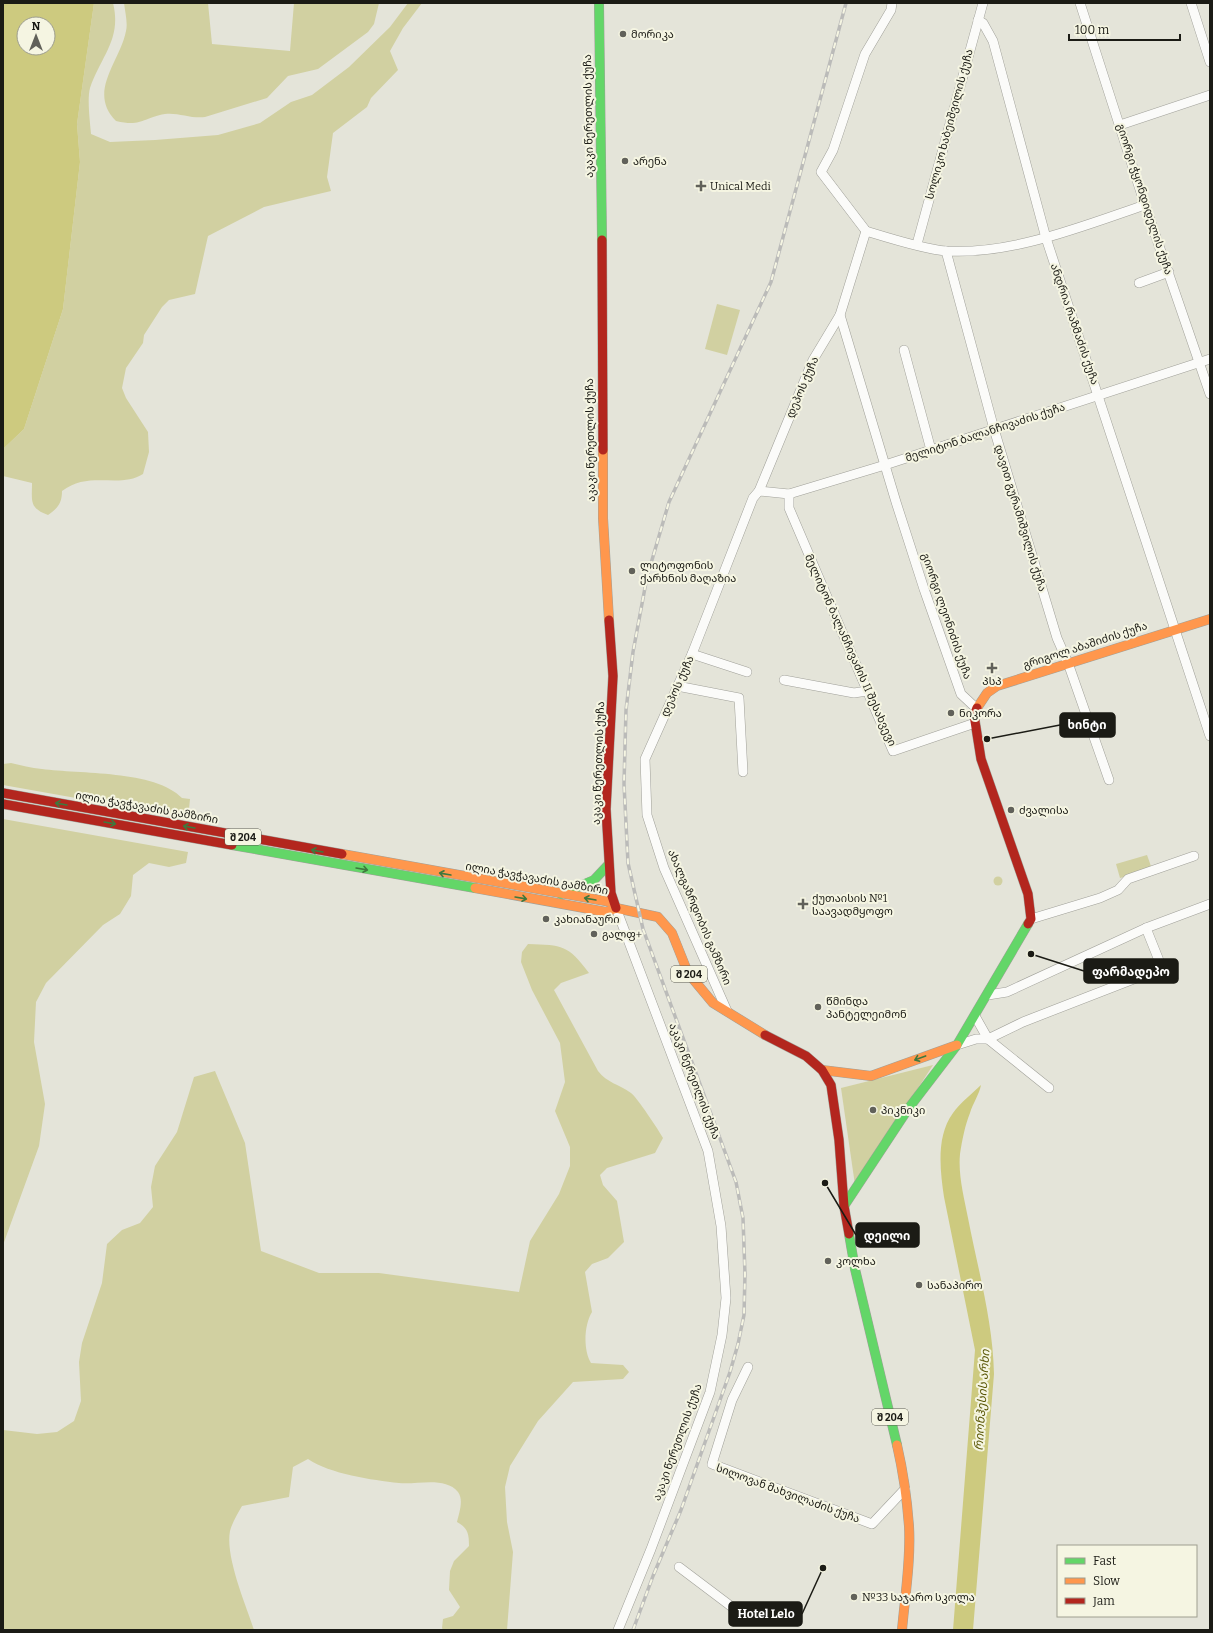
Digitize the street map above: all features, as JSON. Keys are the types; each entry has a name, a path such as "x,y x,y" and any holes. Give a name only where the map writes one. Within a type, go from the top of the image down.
{"main road":[{"name":"აკაკი წერეთლის ქუჩა","path":"599,3 602,182 603,518 613,676 606,809 611,894 616,908"},
{"name":"გრიგოლ აბაშიძის ქუჩა","path":"976,708 987,693 998,686 1210,619"},
{"path":"844,1206 908,1109 957,1045 988,995 1031,919 1028,894 982,759 974,723 976,708"},
{"name":"ილია ჭავჭავაძის გამზირი","path":"3,793 483,881 611,902 616,908 606,912 3,804"},
{"path":"561,894 594,881 602,876 610,864"},
{"name":"შ 204","path":"616,908 652,914 662,921 672,933 688,973 713,1003 759,1032 806,1056 822,1070 831,1085 836,1107 844,1206 856,1276 902,1462 909,1547 902,1630"},
{"path":"822,1070 871,1076 957,1045"}],"street":[{"path":"892,3 891,10 865,54 833,150 821,172 866,230 946,251 992,248 1046,238 1145,205"},
{"name":"სოლიკო ხაბეიშვილის ქუჩა","path":"917,244 983,3"},
{"name":"გიორგი ჭყონდიდელის ქუჩა","path":"1080,3 1145,205 1210,394"},
{"path":"1191,3 1210,62"},
{"name":"ანდრია რაზმაძის ქუჩა","path":"978,20 983,23 993,41 1046,238 1099,395 1210,736"},
{"path":"1120,125 1210,95"},
{"name":"დეპოს ქუჩა","path":"645,759 692,654 753,498 759,491 813,360 840,316 866,230"},
{"name":"დავით გურამიშვილის ქუჩა","path":"946,251 994,429 1057,638 1068,663 1109,780"},
{"path":"1140,283 1169,272"},
{"name":"გიორგი ლეონიძის ქუჩა","path":"840,316 924,589 961,694 976,708"},
{"path":"904,350 931,450"},
{"name":"მელიტონ ბალანჩივაძის ქუჩა","path":"759,491 789,494 886,465 1210,359"},
{"name":"მელიტონ ბალანჩივაძის II შესახვევი","path":"789,494 789,508 892,751 974,723"},
{"path":"692,654 747,672"},
{"path":"784,680 854,693 867,691"},
{"path":"677,686 739,698 743,772"},
{"name":"ახალგაზრდობის გამზირი","path":"645,759 648,815 664,868 728,1013"},
{"path":"1031,919 1100,898 1118,890 1128,879 1194,856"},
{"path":"988,995 1007,992 1146,928 1210,904"},
{"name":"აკაკი წერეთლის ქუჩა","path":"616,908 708,1151 721,1226 726,1298 722,1335 710,1392 651,1549 618,1630"},
{"path":"957,1045 976,1039 988,1039 1022,1022 1162,968 1146,928"},
{"path":"975,1016 988,1039 1049,1088"},
{"name":"სილოვან მახვილაძის ქუჩა","path":"748,1367 732,1400 712,1464 872,1524 905,1489"},
{"path":"679,1567 732,1607 755,1612 774,1610"}],"green space":[{"path":"94,3 113,3 115,16 113,37 90,88 89,98 91,134 110,142 218,135 260,123 291,102 312,95 349,67 390,27 408,3 422,3 403,28 390,51 398,70 371,98 367,107 333,133 327,177 331,191 264,207 208,236 195,294 169,300 162,307 144,335 143,343 126,368 122,388 126,398 148,432 149,452 143,474 124,480 93,480 72,485 62,491 59,505 48,515 37,510 33,503 32,483 3,476 3,449 24,429 63,309 80,162 77,124"},
{"path":"124,3 208,3 212,44 290,51 294,3 379,3 374,24 368,32 318,69 288,76 267,98 205,117 165,114 142,121 125,123 116,121 108,110 104,99 108,77 123,43 127,28"},
{"path":"717,304 740,310 727,355 705,349"},
{"path":"11,763 42,769 116,775 154,782 170,789 182,798 190,799 188,818 3,785 3,764"},
{"path":"3,819 188,852 186,863 169,867 149,863 133,875 131,896 120,914 103,925 46,983 36,1002 34,1042 45,1104 39,1146 3,1245"},
{"path":"1147,855 1152,869 1120,878 1116,864"},
{"path":"998,876 1003,881 998,886 993,881"},
{"path":"528,944 549,945 564,948 576,957 589,973 561,983 554,990 598,1071 609,1081 627,1090 634,1096 648,1114 663,1138 655,1153 607,1168 600,1175 603,1185 617,1201 624,1242 608,1258 592,1264 585,1272 592,1312 587,1324 586,1345 588,1358 591,1363 623,1365 629,1372 623,1379 573,1382 538,1421 510,1466 505,1487 507,1522 513,1552 507,1630 443,1630 442,1628 443,1619 453,1616 460,1607 449,1590 450,1571 454,1561 469,1546 469,1538 466,1529 457,1522 461,1499 458,1492 446,1484 430,1482 399,1483 352,1476 328,1469 308,1459 293,1467 289,1497 242,1506 230,1531 229,1542 233,1567 254,1630 3,1630 3,1430 37,1434 57,1432 74,1421 81,1401 79,1362 82,1343 102,1283 107,1244 122,1230 140,1223 153,1207 151,1187 155,1166 177,1132 194,1077 215,1071 245,1143 261,1251 319,1273 379,1273 519,1292 530,1241 559,1194 570,1166 570,1147 555,1111 565,1082 560,1043 532,990 521,962 522,952"},
{"path":"933,1065 855,1185 841,1088"}],"water":[{"path":"3,3 94,3 77,124 80,162 63,309 24,429 3,449"},
{"name":"რიონჰესის არხი","path":"981,1085 965,1128 960,1154 960,1170 963,1194 988,1315 994,1374 973,1630 953,1630 975,1350 944,1197 941,1176 941,1154 944,1132 953,1113"}],"railway":[{"path":"633,1630 653,1576 681,1510 730,1372 744,1315 745,1274 743,1218 736,1182 643,929 628,863 624,784 626,710 633,652 647,577 669,502 771,282 846,3"}],"traffic: fast":[{"path":"599,3 602,240"},
{"path":"232,845 475,888"},
{"path":"561,894 594,880 609,864"},
{"path":"844,1206 908,1109 957,1045 1028,924"},
{"path":"849,1234 855,1269 897,1445"}],"traffic: slow":[{"path":"603,450 603,518 609,620"},
{"path":"977,708 987,693 997,686 1210,619"},
{"path":"342,854 611,902 616,908"},
{"path":"475,888 606,912 616,908"},
{"path":"616,908 658,917 672,933 688,973 713,1003 765,1035"},
{"path":"822,1070 871,1076 957,1045"},
{"path":"897,1445 906,1495 909,1526 908,1565 902,1630"}],"traffic: jam":[{"path":"602,240 603,450"},
{"path":"609,620 613,676 606,809 611,893 616,908"},
{"path":"977,708 974,715 981,759 1028,894 1031,919 1028,924"},
{"path":"3,793 342,854"},
{"path":"3,804 232,845"},
{"path":"765,1035 806,1056 822,1070 831,1085 839,1140 844,1206 849,1234"}],"place":[{"name":"მორიკა","path":"623,34"},
{"name":"არენა","path":"625,161"},
{"name":"Unical Medi","path":"701,186"},
{"name":"ლიტოფონის ქარხნის მაღაზია","path":"632,571"},
{"name":"პსპ","path":"992,668"},
{"name":"ნიკორა","path":"951,713"},
{"name":"ხინტი","path":"987,739"},
{"name":"ძვალისა","path":"1011,810"},
{"name":"ქუთაისის №1 საავადმყოფო","path":"803,904"},
{"name":"კახიანაური","path":"546,919"},
{"name":"გალფ+","path":"594,934"},
{"name":"ფარმადეპო","path":"1031,954"},
{"name":"წმინდა პანტელეიმონ","path":"818,1007"},
{"name":"პიკნიკი","path":"873,1110"},
{"name":"დეილი","path":"825,1183"},
{"name":"კოლხა","path":"828,1261"},
{"name":"სანაპირო","path":"919,1285"},
{"name":"Hotel Lelo","path":"823,1568"},
{"name":"№33 საჯარო სკოლა","path":"854,1597"}]}
